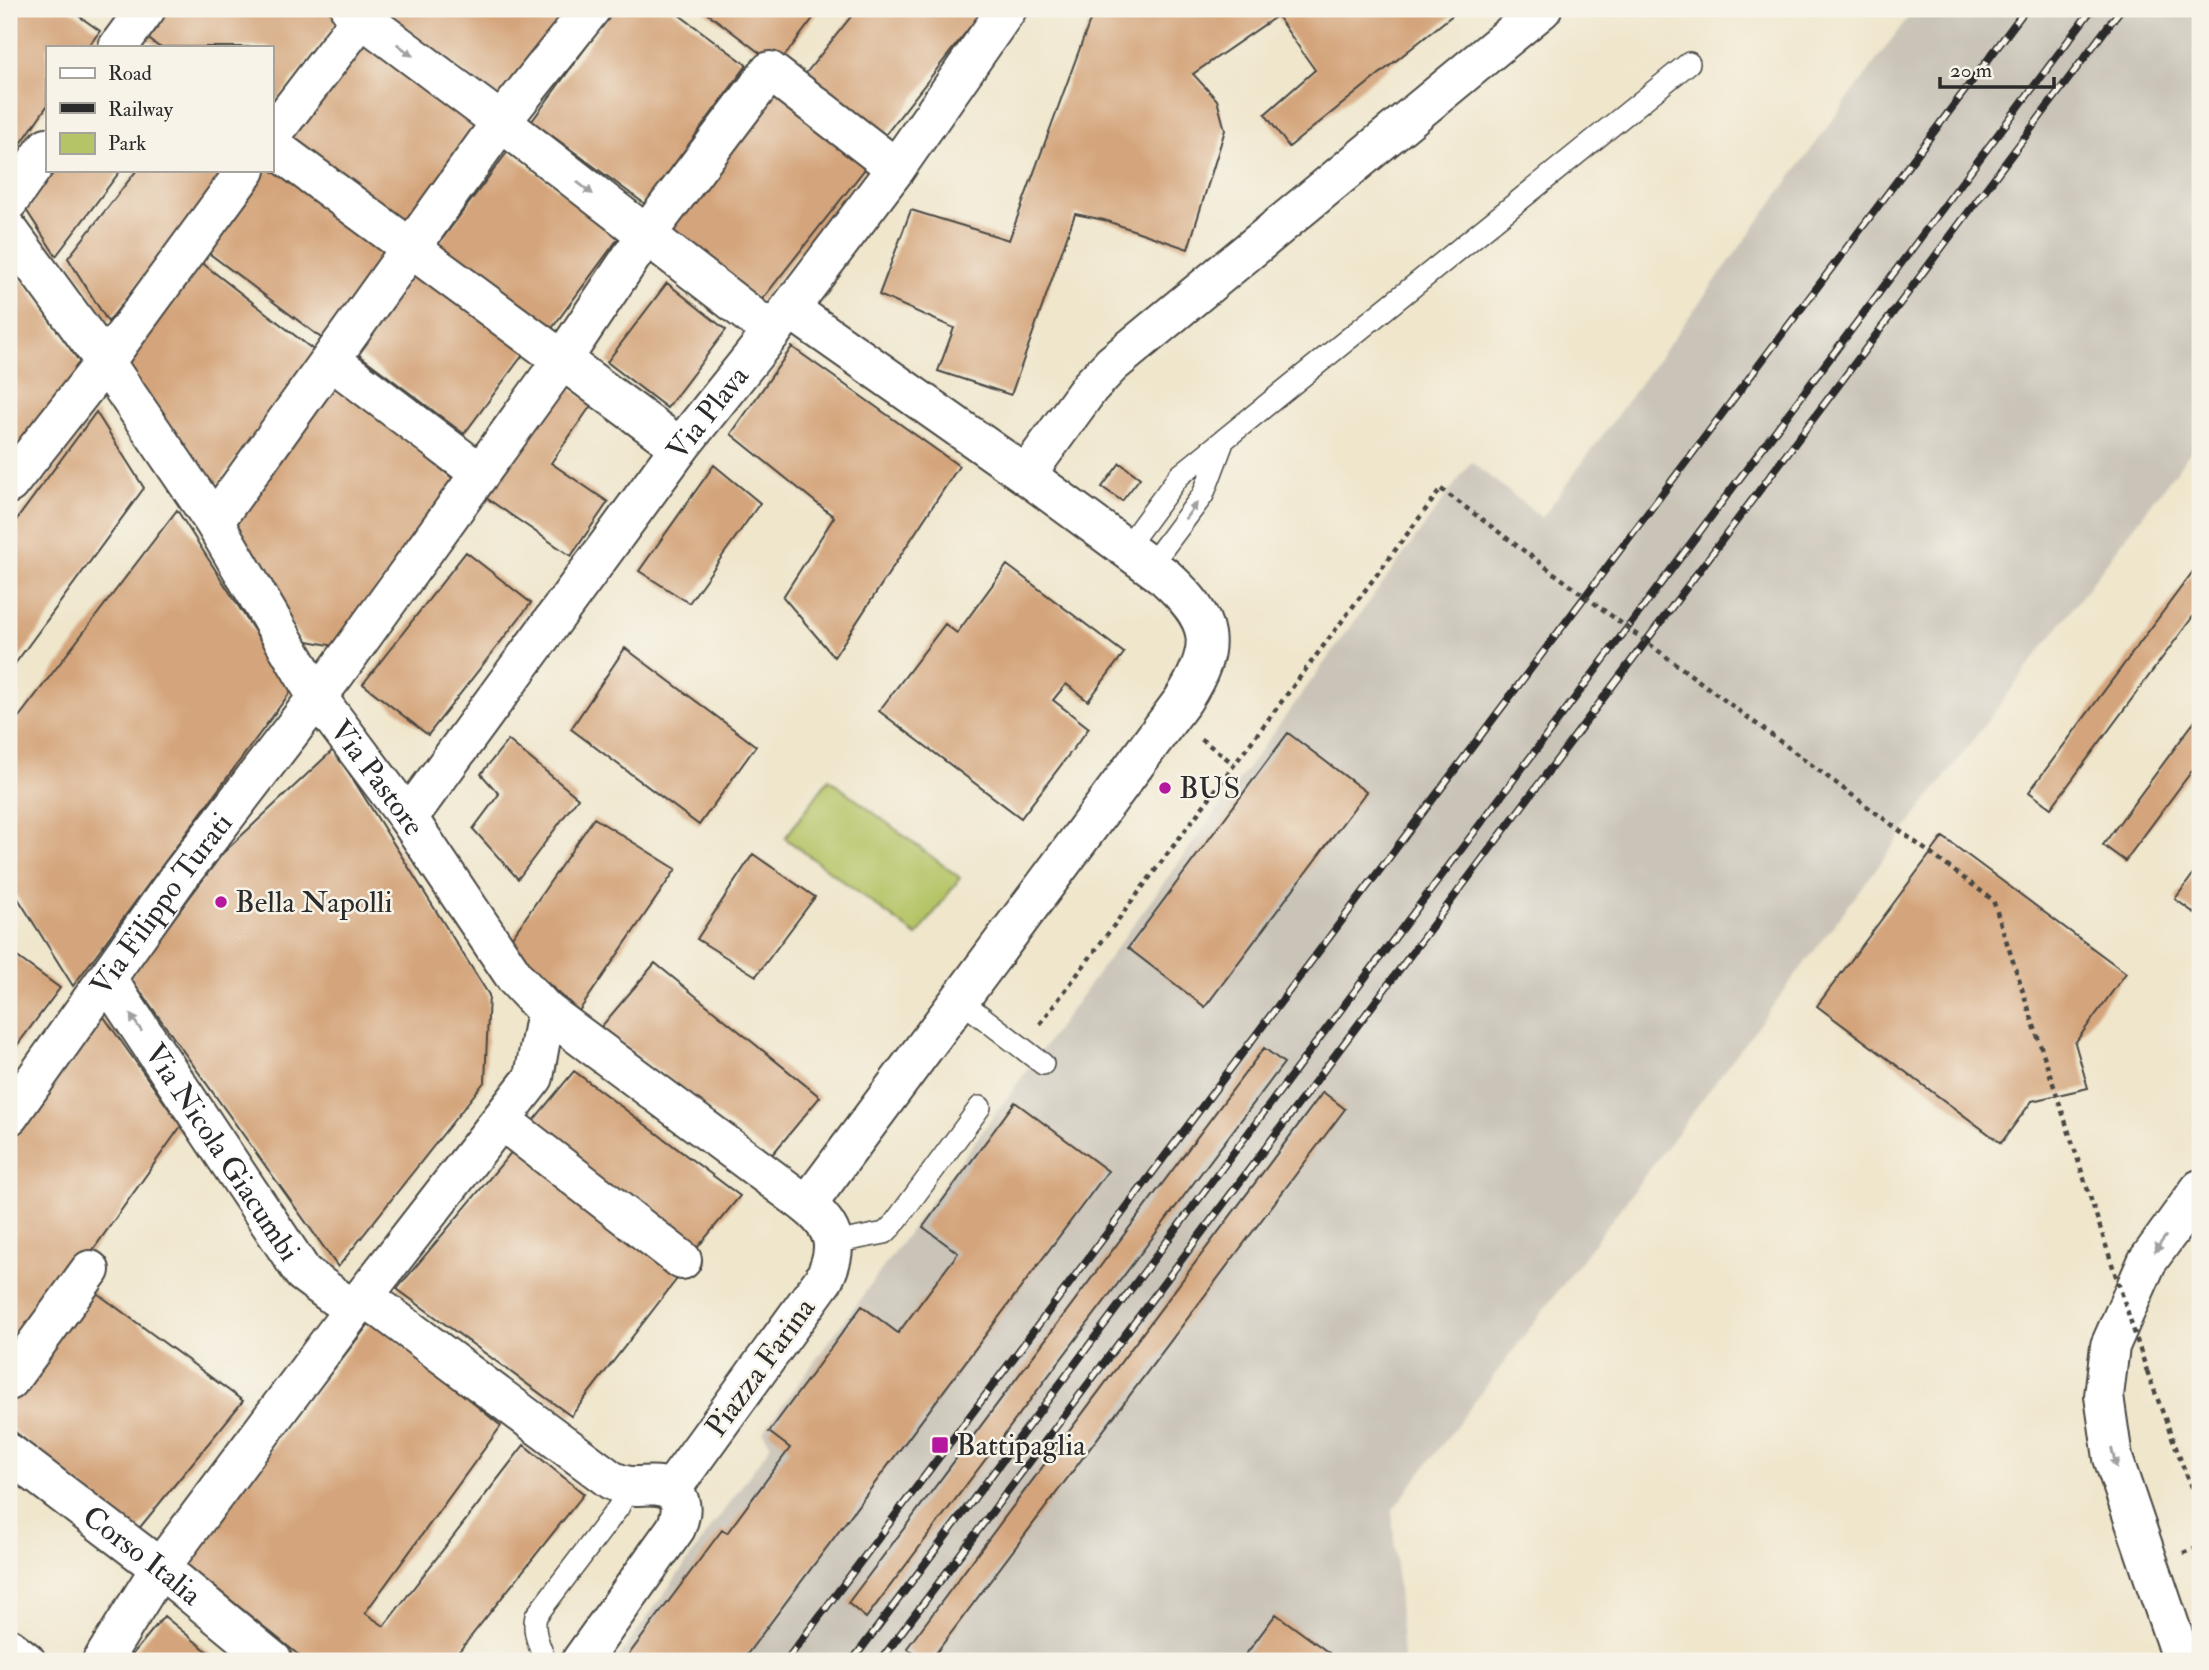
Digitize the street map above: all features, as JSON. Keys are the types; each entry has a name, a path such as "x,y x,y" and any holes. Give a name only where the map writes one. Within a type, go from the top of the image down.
{"street":[{"path":"214,522 501,122 591,9"},
{"name":"Via Plava","path":"408,818 680,447 781,321 896,168 1007,9"},
{"path":"1026,475 1090,387 1112,364 1542,9"},
{"path":"273,133 360,11 646,235 1026,475 1138,557 1182,593 1201,620 1205,630 1206,647 1199,675 1172,717 807,1205"},
{"name":"Via Filippo Turati","path":"9,1115 178,878 317,697 562,360 646,235 770,71 896,168"},
{"path":"273,146 680,447"},
{"path":"9,201 46,148"},
{"path":"9,485 105,362 245,172"},
{"name":"Via Pastore","path":"9,231 105,362 214,522 317,697 408,818 516,979 546,1011 807,1205 827,1224 833,1243"},
{"path":"332,361 480,473"},
{"name":"Via Nicola Giacumbi","path":"107,979 303,1273 358,1303 611,1480 628,1488"},
{"path":"102,1661 160,1568 358,1303 534,1077 546,1011"},
{"path":"501,1120 682,1260"},
{"path":"2182,1661 2113,1458 2104,1396 2110,1346 2147,1262 2200,1189"},
{"name":"Piazza Farina","path":"671,1490 824,1279 830,1265 833,1243"},
{"path":"9,1381 90,1270"},
{"name":"Corso Italia","path":"9,1453 160,1568 273,1661"},
{"path":"581,1661 676,1528 681,1509 680,1501 671,1490 656,1485 628,1488"},
{"path":"9,1648 26,1661"}],"lane":[{"path":"1138,557 1179,476 1689,63"},
{"path":"1138,557 1203,495 1223,442"},
{"path":"960,1000 1043,1064"},
{"path":"833,1243 885,1233 979,1107"},
{"path":"545,1661 534,1626 536,1616 618,1508 628,1488"}],"path":[{"path":"1039,1025 1441,489 1993,900 2147,1371 2200,1511"},
{"path":"1198,737 1234,764"}],"shaded area":[{"path":"1914,9 2200,9 2200,439 1392,1511 1403,1657 1400,1661 616,1661 771,1445 763,1432 1471,462 1542,518"}],"green space":[{"path":"829,779 960,878 917,936 785,838"}],"building":[{"path":"9,9 69,9 100,31 89,46 46,46 46,107 9,161"},
{"path":"165,9 326,9 339,18 273,106 273,46 158,46 145,36"},
{"path":"382,9 567,9 498,99"},
{"path":"614,9 671,9 747,65 645,204 532,121"},
{"path":"702,9 820,9 777,66"},
{"path":"857,9 984,9 882,139 803,77"},
{"path":"1103,9 1460,9 1289,147 1265,114 1315,70 1277,16 1193,74 1217,100 1225,130 1188,249 1104,220 1075,214 1011,395 938,371 954,328 879,295 911,210 1009,240 1091,18"},
{"path":"360,36 481,130 403,231 282,138"},
{"path":"780,87 872,160 760,302 668,230"},
{"path":"508,151 620,236 547,335 434,250"},
{"path":"273,164 393,247 324,340 206,251 265,172 273,172"},
{"path":"48,172 119,172 56,256 23,205"},
{"path":"135,172 225,172 108,322 68,258"},
{"path":"197,259 316,352 209,495 119,361"},
{"path":"9,261 83,367 9,462"},
{"path":"418,266 528,348 464,434 354,351"},
{"path":"667,283 726,330 667,408 607,362"},
{"path":"792,347 959,466 834,657 783,597 834,517 731,434"},
{"path":"557,379 592,404 551,463 608,502 571,556 479,493"},
{"path":"335,384 456,481 335,646 302,640 233,540 236,509"},
{"path":"96,412 144,488 9,672 9,530"},
{"path":"1120,463 1140,478 1122,501 1102,487"},
{"path":"714,465 760,503 689,603 639,571"},
{"path":"177,510 292,690 73,986 9,884 9,730"},
{"path":"466,552 531,603 428,735 363,684"},
{"path":"2200,562 2200,607 2051,808 2029,792"},
{"path":"1007,565 1124,653 1088,701 1066,684 1053,700 1089,728 1021,818 879,711 945,624 957,633"},
{"path":"625,648 756,746 699,825 571,729"},
{"path":"2200,714 2200,760 2125,861 2103,845"},
{"path":"1288,733 1366,792 1205,1007 1128,948"},
{"path":"508,740 578,798 518,879 473,829 499,794 481,774"},
{"path":"334,749 489,995 485,1081 338,1267 130,977 223,853"},
{"path":"594,818 676,869 579,1011 506,946"},
{"path":"1943,837 2126,973 2075,1043 2088,1088 2032,1101 2001,1143 1817,1006"},
{"path":"753,854 815,897 756,976 697,939"},
{"path":"2200,865 2200,910 2197,915 2175,899"},
{"path":"9,951 60,988 9,1056"},
{"path":"655,963 820,1097 771,1156 601,1027"},
{"path":"104,1017 181,1126 9,1368 9,1144"},
{"path":"1264,1048 1284,1063 866,1618 848,1603"},
{"path":"574,1071 740,1196 693,1253 527,1128"},
{"path":"1323,1092 1345,1109 930,1661 923,1661 907,1648"},
{"name":"Battipaglia","path":"1015,1102 1108,1171 742,1661 624,1661 722,1530 727,1533 790,1448 769,1432 862,1306 898,1333 958,1253 923,1227"},
{"path":"519,1143 680,1275 571,1416 397,1289"},
{"path":"90,1288 243,1401 137,1531 9,1427 9,1392"},
{"path":"372,1320 501,1426 365,1613 384,1626 524,1445 584,1494 457,1654 466,1661 306,1661 184,1562"},
{"path":"1276,1614 1340,1661 1241,1661"},
{"path":"164,1616 219,1661 127,1661"}],"railway":[{"path":"786,1661 2026,9"},
{"path":"852,1661 2092,9"},
{"path":"880,1661 2121,9"}],"place":[{"name":"BUS","path":"1165,788"},
{"name":"Bella Napolli","path":"221,902"},
{"name":"Battipaglia","path":"940,1445"}]}
